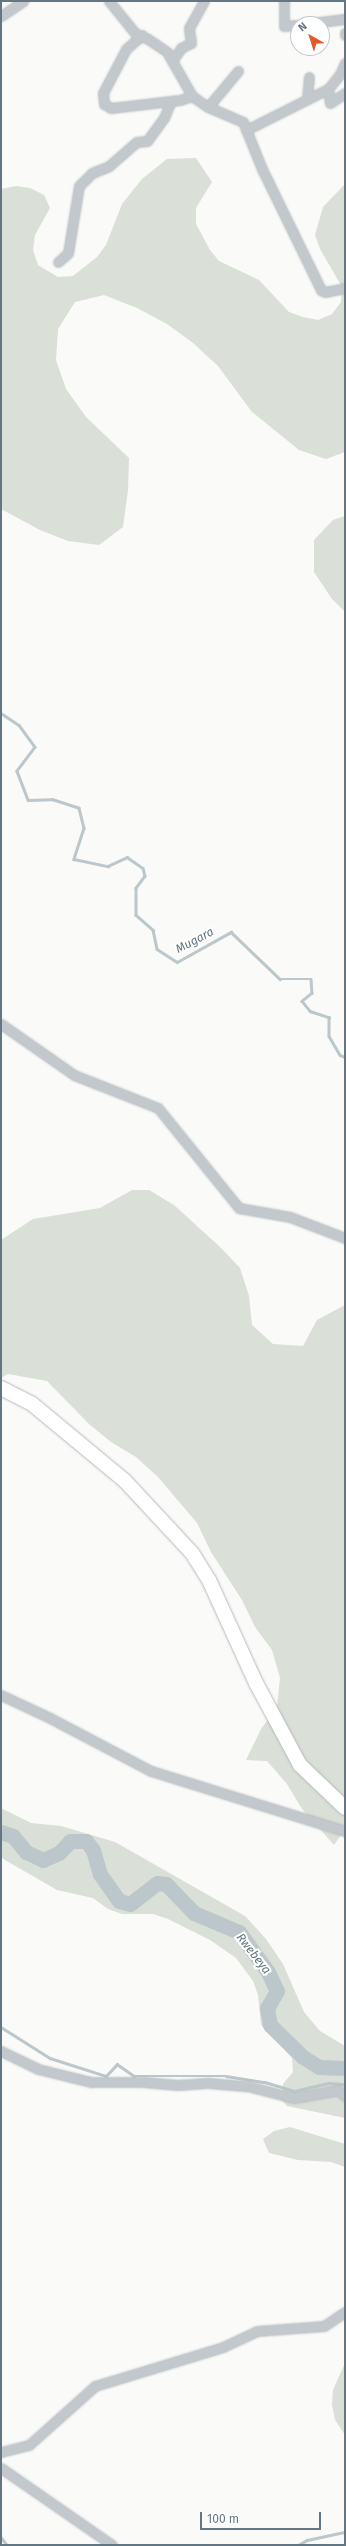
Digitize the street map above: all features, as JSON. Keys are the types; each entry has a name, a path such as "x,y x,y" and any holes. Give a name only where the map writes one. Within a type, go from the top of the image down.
{"main road":[{"path":"1,1388 31,1403 125,1481 192,1553 209,1580 256,1683 300,1765 345,1808"}],"street":[{"path":"1,16 23,1"},
{"path":"109,1 135,33 164,50 192,96 208,107 240,120 246,130 265,176 321,290 325,292 345,288"},
{"path":"172,61 181,48 191,43 189,28 204,1"},
{"path":"284,1 284,26 290,25"},
{"path":"330,21 345,19"},
{"path":"142,36 126,49 103,93 102,101 111,108 171,101 192,96"},
{"path":"246,130 328,89 340,74 345,62"},
{"path":"208,107 238,71"},
{"path":"307,99 309,77"},
{"path":"328,89 330,103 345,93"},
{"path":"58,262 68,253 79,186 92,173 109,166 137,142 147,141 164,118 171,101"},
{"path":"1,1024 74,1075 158,1108 239,1208 290,1217 345,1238"},
{"path":"1,1695 50,1718 151,1772 345,1831"},
{"path":"1,2051 38,2069 91,2082 143,2082 178,2086 209,2083 247,2086 294,2098 338,2090 345,2096"},
{"path":"1,2452 29,2444 95,2386 223,2347 257,2331 324,2326 345,2312"},
{"path":"1,2468 112,2545"}],"shaded area":[{"path":"196,158 212,182 196,208 196,224 210,250 219,261 259,280 289,312 318,320 332,314 341,302 342,287 320,249 315,235 323,207 345,184 345,452 326,459 299,450 252,412 218,366 193,343 167,324 137,308 104,295 75,302 58,329 56,360 66,389 86,417 129,458 128,490 123,527 99,545 68,541 40,530 1,509 1,189 16,186 30,188 44,195 50,208 35,235 33,250 38,265 58,277 73,276 97,257 106,245 122,204 142,179 167,159"},
{"path":"345,516 345,612 332,599 314,572 314,540 333,520"},
{"path":"132,1190 149,1190 174,1205 220,1247 240,1268 249,1296 252,1325 273,1344 303,1346 317,1320 345,1305 345,1829 334,1845 302,1809 287,1784 267,1761 246,1760 261,1729 277,1707 280,1678 272,1650 255,1627 242,1600 211,1552 197,1523 158,1477 136,1457 111,1442 89,1424 47,1381 8,1374 1,1378 1,1240 33,1219 100,1208"},
{"path":"1,1808 31,1823 61,1826 115,1842 245,1916 266,1939 283,1964 304,2012 320,2031 345,2046 345,2118 287,2106 282,2100 283,2084 293,2072 292,2058 261,2025 258,1995 253,1981 236,1958 210,1940 168,1919 153,1914 122,1914 108,1909 93,1898 57,1890 5,1860 1,1857"},
{"path":"290,2127 345,2144 345,2167 331,2162 298,2160 269,2153 263,2139 274,2131"},
{"path":"345,2363 345,2435 335,2420 332,2405 333,2390"}],"waterway":[{"name":"Mugara","path":"1,713 19,725 35,747 17,771 28,800 52,799 79,808 84,828 74,859 108,866 127,857 143,868 145,876 136,888 136,915 153,930 157,949 177,962 231,932 280,979 311,979 312,993 302,1001 310,1011 329,1017 329,1036 340,1055 345,1057"},
{"name":"Rwebeya","path":"1,1832 13,1836 26,1852 43,1860 59,1853 70,1841 86,1841 93,1850 100,1874 119,1901 130,1904 157,1883 166,1884 194,1913 239,1932 268,1972 277,1991 267,2008 270,2025 303,2057 319,2067 345,2068"},
{"path":"1,2027 50,2058 106,2076 117,2064 134,2076 226,2076 265,2082 294,2091 329,2083 345,2084"},
{"path":"298,2545 307,2540 345,2532"},
{"path":"1,2537 7,2545"}]}
